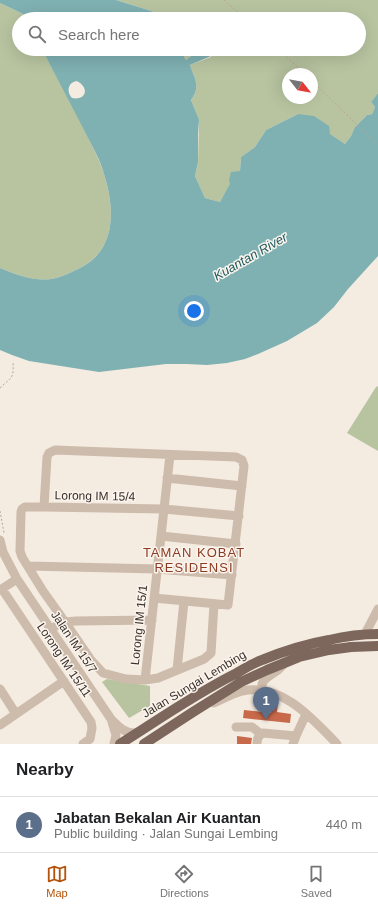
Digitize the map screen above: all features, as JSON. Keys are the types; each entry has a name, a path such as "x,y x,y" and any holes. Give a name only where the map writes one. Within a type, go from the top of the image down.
{"main road":[{"name":"Jalan Sungai Lembing","path":"120,744 213,685 260,660 289,649 314,643 346,636 378,634"},
{"name":"Jalan Sungai Lembing","path":"144,744 241,682 267,670 299,657 328,650 378,646"}],"street":[{"path":"44,507 47,457 55,450 236,457 242,460 244,466 228,605 154,598"},
{"name":"Lorong IM 15/1","path":"25,507 22,508 20,512 20,551 28,566 91,660 103,673 126,679 145,680 170,455"},
{"path":"167,478 242,486"},
{"name":"Lorong IM 15/4","path":"25,507 164,509 239,516"},
{"path":"161,536 236,544"},
{"name":"Jalan IM 15/7","path":"2,537 3,552 17,579 111,719"},
{"path":"28,566 157,568 232,575"},
{"path":"1,589 17,579"},
{"name":"Lorong IM 15/11","path":"1,589 91,722 92,728 90,739 83,744"},
{"path":"177,670 184,601"},
{"path":"145,680 158,678 204,659 211,653 214,604"},
{"path":"365,634 378,609"},
{"path":"50,629 65,622 152,620"},
{"path":"264,691 262,687 263,681 284,664"},
{"path":"0,725 64,681"},
{"path":"0,689 16,714"},
{"path":"193,712 241,691 264,691 279,695 293,703 337,744"},
{"path":"257,744 258,738 261,734 266,732 294,740 306,714"},
{"path":"111,719 117,726 126,732 132,734 137,733"},
{"path":"111,719 115,732 114,744"},
{"path":"236,728 252,727 261,734"}],"path":[{"path":"224,0 238,12"},
{"path":"286,56 299,68"},
{"path":"318,87 378,145"},
{"path":"0,388 13,375 13,362"},
{"path":"0,511 2,537"}],"green space":[{"path":"116,0 378,0 378,93 371,102 375,107 372,114 367,115 355,127 345,144 298,114 266,130 255,147 241,157 240,171 220,202 205,198 195,176 198,162 199,121 191,100 196,91 196,83 190,65 212,56 366,56 366,12 155,12"},
{"path":"0,3 19,12 12,12 12,56 46,56 74,109 102,168 108,188 111,215 110,228 100,251 91,261 78,269 56,278 42,280 20,276 0,268"},
{"path":"184,56 191,56 186,60"},
{"path":"378,386 378,451 347,433"},
{"path":"107,679 150,686 150,706 129,718 102,682"}],"water":[{"path":"0,0 116,0 155,12 19,12 0,3"},
{"name":"Kuantan River","path":"46,56 184,56 186,60 191,56 211,56 190,65 196,83 196,91 191,100 199,120 198,162 195,176 205,198 220,202 230,184 229,180 231,172 240,171 241,157 255,147 266,130 298,114 314,116 329,126 330,134 345,144 355,127 367,115 372,114 375,107 371,102 378,93 378,256 334,307 317,323 287,341 245,359 207,365 166,364 99,372 29,361 0,350 0,268 20,276 35,279 42,280 56,278 78,269 91,261 100,251 106,240 110,228 110,201 104,174 93,147","holes":["77,81 84,87 85,93 81,98 72,98 70,96 69,88 72,83"]}],"building":[{"path":"272,704 278,704 277,712 291,714 290,723 243,718 244,710 271,713"},
{"path":"237,736 252,738 251,744 237,744"}],"place":[{"name":"Jabatan Bekalan Air Kuantan","path":"266,720"}],"district":[{"name":"TAMAN KOBAT RESIDENSI","path":"194,560"}]}
